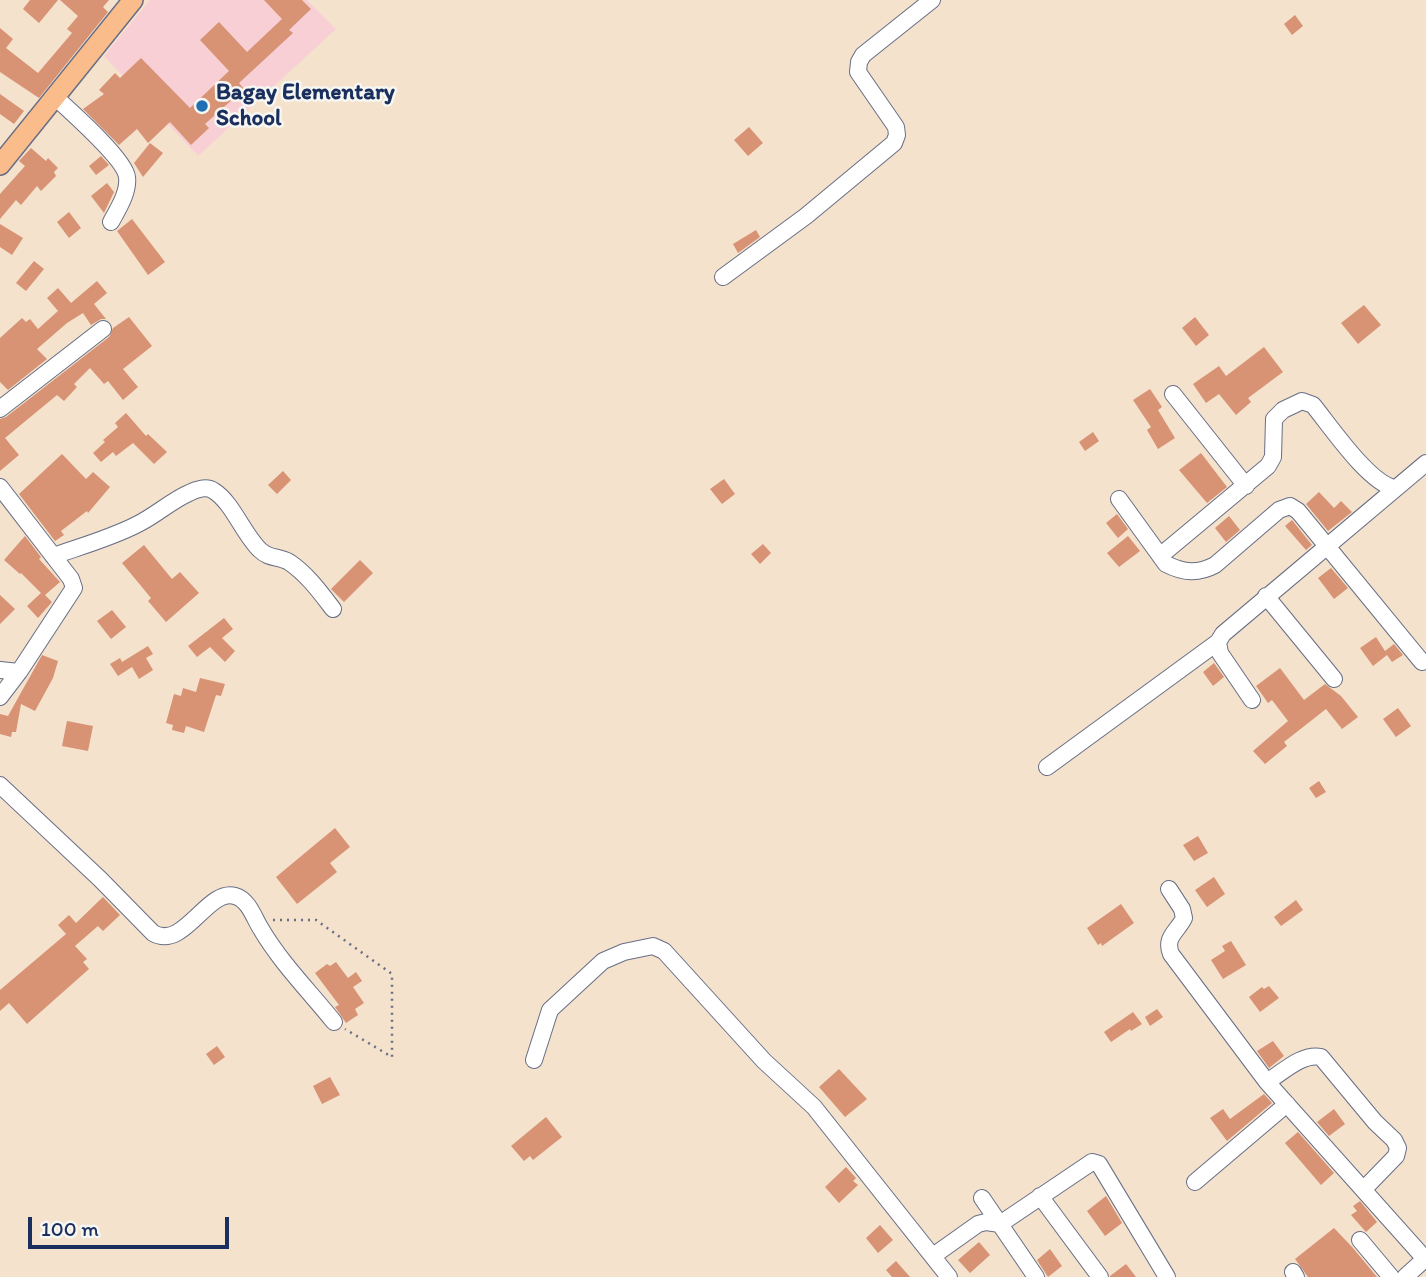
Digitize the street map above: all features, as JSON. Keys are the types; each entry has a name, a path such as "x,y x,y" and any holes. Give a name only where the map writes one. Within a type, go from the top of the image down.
{"main road":[{"path":"0,165 133,0"}],"street":[{"path":"723,277 806,216 894,143 896,127 858,72 859,62 863,55 932,0"},
{"path":"55,97 106,146 126,171 128,178 122,201 111,222"},
{"path":"0,409 103,329"},
{"path":"1173,394 1246,486"},
{"path":"1160,556 1268,466 1273,457 1274,419 1283,410 1302,401 1313,405 1371,476 1384,486 1394,488"},
{"path":"1047,766 1218,642 1223,634 1326,545 1426,463"},
{"path":"0,487 71,579 74,588 0,697"},
{"path":"53,556 110,538 141,523 188,493 208,488 223,500 264,554 285,560 295,567 314,584 333,609"},
{"path":"1119,499 1166,564 1193,573 1215,565 1279,510 1290,506 1298,511 1422,662"},
{"path":"1266,597 1334,680"},
{"path":"1218,642 1220,653 1252,700"},
{"path":"0,670 19,672"},
{"path":"0,785 159,937 180,930 219,899 229,895 239,897 247,905 267,939 334,1023"},
{"path":"1168,889 1182,909 1184,918 1169,940 1171,954 1267,1082 1425,1259 1405,1277"},
{"path":"534,1060 550,1010 603,961 624,952 653,946 664,951 764,1060 814,1107 949,1277"},
{"path":"1267,1082 1305,1058 1321,1058 1398,1147 1396,1156 1364,1189"},
{"path":"1195,1182 1287,1104"},
{"path":"933,1256 978,1224 1000,1224 1092,1162 1099,1164 1167,1277"},
{"path":"1040,1196 1100,1277"},
{"path":"982,1198 1036,1277"},
{"path":"1360,1240 1391,1277"}],"path":[{"path":"256,920 316,920 392,974 392,1057 334,1023"}],"shaded area":[{"name":"Bagay Elementary School","path":"150,0 307,0 336,29 198,156 104,56"}],"building":[{"path":"30,0 58,0 39,23 23,9"},
{"path":"60,0 109,0 103,7 108,12 39,98 0,72 0,28 13,39 6,48 38,73 72,33 67,29 78,16"},
{"path":"264,0 302,0 311,9 289,30 293,33 239,83 244,89 205,124 209,128 191,145 170,122 148,143 137,129 119,145 83,109 104,94 99,90 115,73 120,78 141,58 190,108 229,71 200,40 219,22 247,52 282,19"},
{"path":"1295,15 1303,26 1292,35 1284,24"},
{"path":"0,94 24,111 14,124 0,114"},
{"path":"749,127 763,143 748,156 734,140"},
{"path":"150,143 163,153 143,177 134,163"},
{"path":"31,148 58,168 54,172 56,176 41,191 37,186 21,205 16,200 0,219 0,194 25,166 19,161"},
{"path":"101,156 109,165 96,175 89,166"},
{"path":"107,183 114,192 104,213 91,196"},
{"path":"69,212 81,228 69,238 57,222"},
{"path":"132,219 165,262 148,275 117,231"},
{"path":"0,224 23,238 12,255 0,247"},
{"path":"756,230 760,237 738,253 733,244"},
{"path":"34,261 44,269 26,291 16,283"},
{"path":"97,281 107,293 94,304 106,319 91,325 83,313 67,323 37,349 47,359 8,390 0,382 0,338 22,318 26,322 30,319 38,329 58,311 47,298 58,288 71,303"},
{"path":"1364,305 1381,325 1358,344 1341,323"},
{"path":"129,317 152,346 123,369 138,387 123,400 108,381 104,384 90,368 74,384 77,387 64,401 57,395 5,438 19,455 0,471 0,419 109,337 113,328"},
{"path":"1195,317 1209,335 1196,346 1182,328"},
{"path":"1264,347 1283,372 1248,398 1251,402 1236,415 1219,394 1206,403 1193,384 1219,366 1226,376"},
{"path":"1150,389 1162,407 1158,410 1175,438 1158,449 1147,430 1151,427 1133,400"},
{"path":"126,413 146,436 148,434 167,452 154,464 133,443 116,456 113,452 101,462 93,453 118,427 115,423"},
{"path":"1093,432 1099,441 1085,451 1079,442"},
{"path":"1201,453 1227,487 1207,503 1179,470"},
{"path":"62,454 86,479 93,472 110,487 88,513 87,511 61,531 64,535 55,541 19,494"},
{"path":"283,471 291,480 277,494 268,485"},
{"path":"724,479 735,494 722,504 710,489"},
{"path":"1319,492 1334,508 1341,501 1352,512 1328,531 1306,504"},
{"path":"1117,514 1128,529 1118,538 1106,523"},
{"path":"1229,516 1240,530 1226,542 1215,528"},
{"path":"1292,520 1312,545 1306,550 1285,526"},
{"path":"25,536 41,557 39,559 60,582 45,595 52,602 38,618 27,606 41,593 4,560"},
{"path":"1128,536 1140,551 1119,567 1107,553"},
{"path":"763,544 771,553 760,564 751,554"},
{"path":"144,545 172,579 180,572 199,593 166,622 148,601 151,598 122,563"},
{"path":"360,560 373,573 344,602 331,589"},
{"path":"1331,568 1348,588 1334,599 1318,578"},
{"path":"0,595 15,609 0,624"},
{"path":"112,610 126,627 111,639 97,621"},
{"path":"224,618 233,629 222,638 235,651 225,662 210,647 197,657 188,646"},
{"path":"1376,637 1385,651 1394,644 1403,655 1392,662 1387,655 1373,666 1360,648"},
{"path":"148,646 153,654 146,658 153,670 139,679 132,667 118,676 110,664 120,658 122,662"},
{"path":"42,655 58,661 53,678 35,711 21,704 16,732 12,732 11,737 0,734 0,714 8,716"},
{"path":"1214,663 1224,677 1213,686 1203,672"},
{"path":"1280,668 1304,700 1325,684 1341,696 1358,717 1342,729 1326,709 1284,742 1287,746 1265,764 1253,751 1288,721 1272,700 1268,703 1256,686"},
{"path":"200,678 225,684 221,696 216,695 204,732 186,726 184,733 172,730 173,725 166,723 174,694 181,696 183,688 196,692"},
{"path":"1398,708 1411,726 1396,737 1383,719"},
{"path":"67,721 93,726 88,751 62,746"},
{"path":"1319,781 1326,792 1316,798 1309,788"},
{"path":"335,828 350,847 330,863 337,872 297,904 276,877"},
{"path":"1198,836 1208,853 1194,861 1183,845"},
{"path":"1214,877 1225,894 1207,907 1195,890"},
{"path":"103,897 120,915 103,931 98,926 75,946 87,959 83,962 89,969 27,1024 9,1003 0,1011 0,990 66,934 58,925 69,915 76,923"},
{"path":"1296,900 1303,910 1281,926 1274,917"},
{"path":"1121,904 1134,923 1102,946 1101,943 1098,945 1087,928"},
{"path":"1231,941 1246,965 1223,979 1211,960 1225,951 1222,946"},
{"path":"336,962 348,978 356,972 362,981 353,987 364,1003 355,1009 358,1015 346,1023 335,1007 339,1005 315,973 327,964 330,966"},
{"path":"1269,986 1279,998 1260,1012 1249,997 1262,987 1264,989"},
{"path":"1157,1009 1163,1017 1150,1026 1145,1017"},
{"path":"1133,1012 1142,1024 1111,1042 1104,1032"},
{"path":"1273,1041 1284,1056 1269,1068 1257,1051"},
{"path":"217,1046 225,1057 214,1065 206,1054"},
{"path":"839,1069 867,1099 845,1117 819,1087"},
{"path":"330,1077 340,1095 322,1104 313,1086"},
{"path":"1264,1094 1272,1103 1227,1141 1210,1118 1223,1109 1230,1119"},
{"path":"1334,1109 1345,1124 1329,1136 1317,1122"},
{"path":"546,1117 562,1137 533,1160 530,1156 524,1161 511,1146"},
{"path":"1298,1132 1334,1173 1321,1185 1285,1143"},
{"path":"846,1167 856,1178 853,1181 858,1185 839,1203 825,1187"},
{"path":"1106,1196 1122,1223 1105,1236 1087,1211"},
{"path":"1360,1201 1377,1222 1366,1232 1351,1215 1357,1211 1353,1206"},
{"path":"880,1225 893,1240 878,1253 866,1238"},
{"path":"1334,1228 1377,1277 1308,1277 1295,1259"},
{"path":"979,1242 990,1255 970,1273 958,1260"},
{"path":"1050,1249 1062,1266 1048,1277 1037,1260"},
{"path":"896,1261 910,1277 892,1277 886,1270"},
{"path":"1126,1264 1136,1277 1110,1277 1110,1276"}],"place":[{"name":"Bagay Elementary School","path":"202,106"}]}
